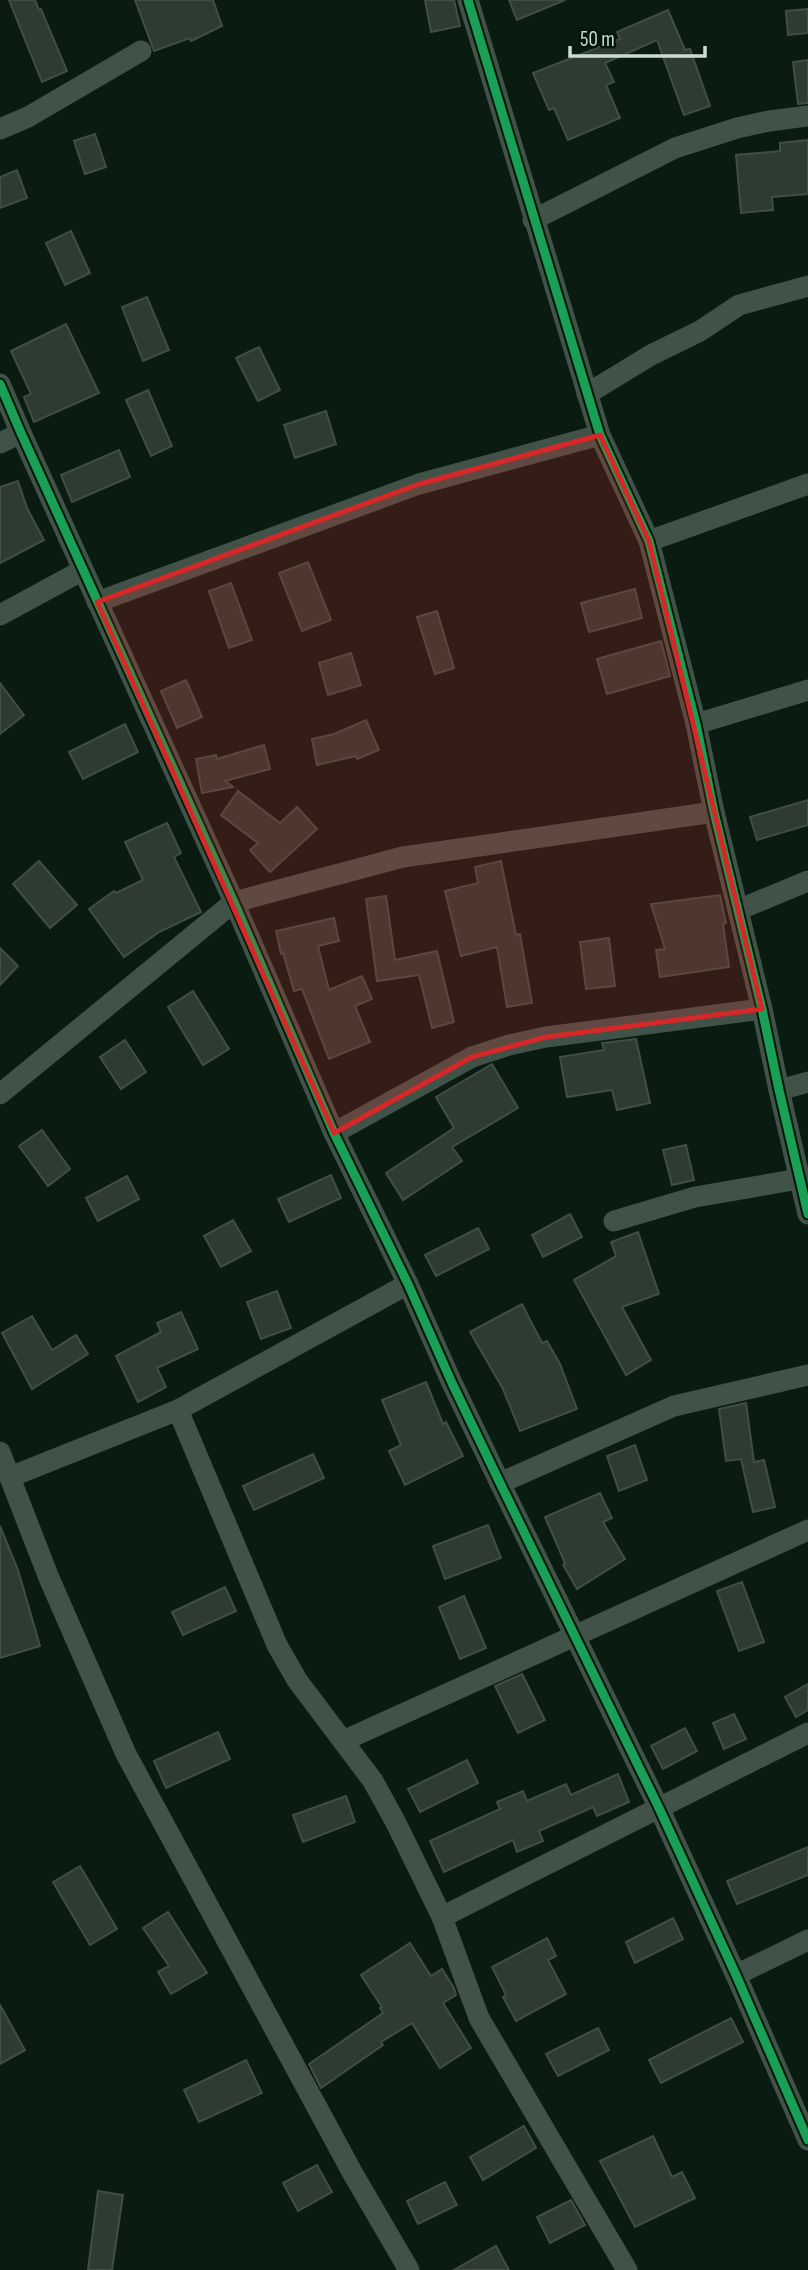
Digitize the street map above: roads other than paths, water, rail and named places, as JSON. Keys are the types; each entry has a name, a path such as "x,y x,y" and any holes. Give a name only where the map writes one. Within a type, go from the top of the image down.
{"street":[{"path":"468,0 600,435 649,541 696,724 808,1214"},
{"path":"0,129 28,117 141,51"},
{"path":"533,220 676,148 747,126 808,116"},
{"path":"587,394 651,355 700,331 739,305 808,286"},
{"path":"0,384 234,902 334,1133 573,1635 659,1808 808,2140"},
{"path":"0,443 20,433"},
{"path":"97,602 419,484 600,435"},
{"path":"649,541 808,484"},
{"path":"0,615 83,570"},
{"path":"696,724 808,690"},
{"path":"0,1094 234,902 403,858 714,812"},
{"path":"738,910 808,881"},
{"path":"334,1133 472,1057 509,1045 762,1009"},
{"path":"779,1090 808,1082"},
{"path":"614,1222 695,1197 799,1180"},
{"path":"10,1477 178,1410 408,1284"},
{"path":"500,1483 674,1406 808,1375"},
{"path":"178,1410 277,1645 298,1680 379,1791 442,1917 479,2018 627,2270"},
{"path":"0,1452 49,1578 126,1754 352,2172 409,2270"},
{"path":"343,1741 808,1530"},
{"path":"442,1917 808,1733"},
{"path":"736,1975 808,1940"}]}
